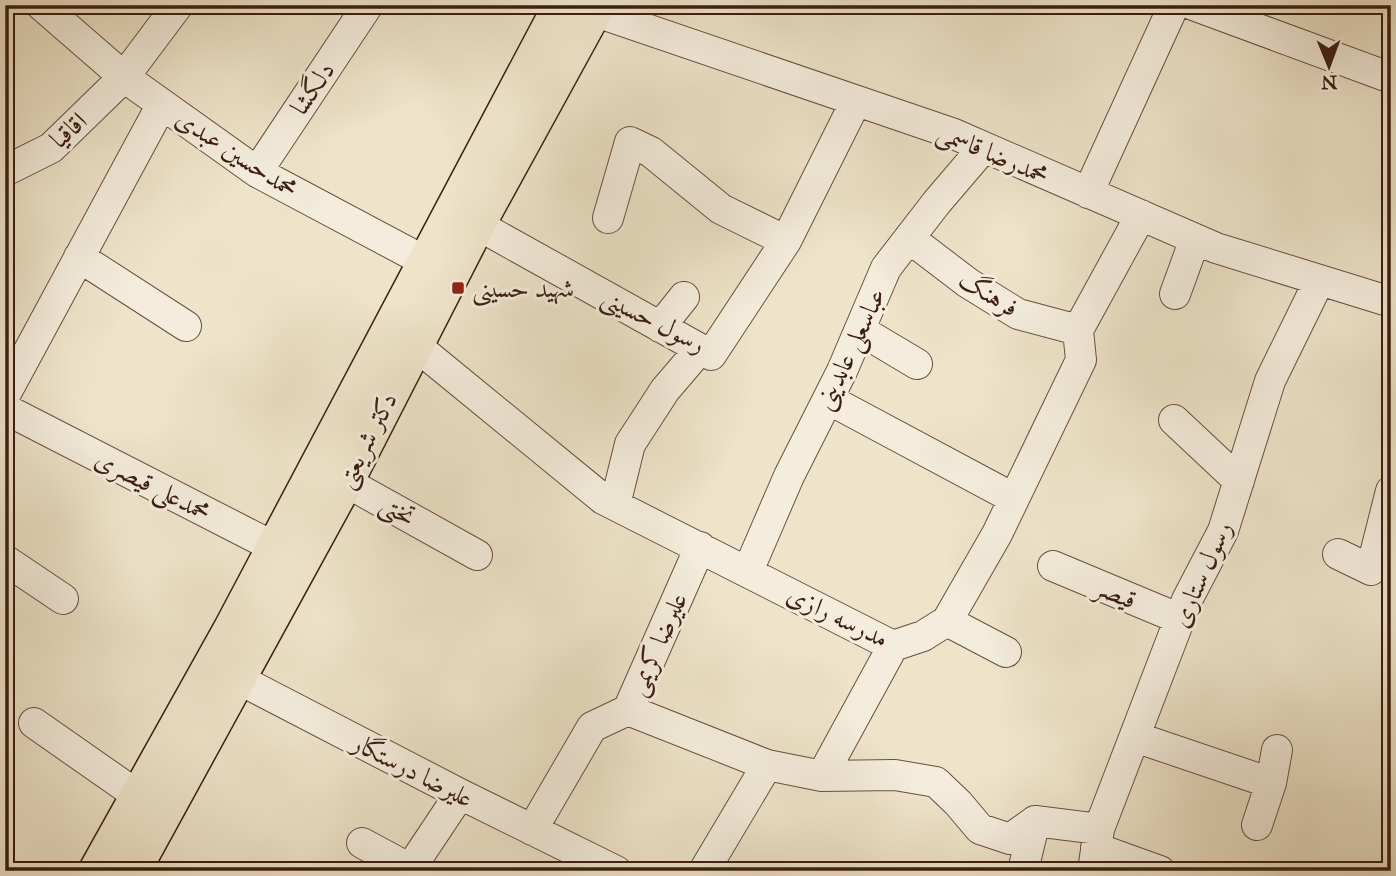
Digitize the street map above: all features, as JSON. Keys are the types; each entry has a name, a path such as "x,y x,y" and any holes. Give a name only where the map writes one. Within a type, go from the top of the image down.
{"main road":[{"name":"دکتر شریعتی","path":"121,867 151,805 332,474 464,220 582,7"}],"street":[{"name":"محمدحسین عبدی","path":"41,5 124,78 257,172 439,269"},
{"name":"اقاقیا","path":"5,171 51,148 124,78 178,5"},
{"name":"دلگشا","path":"257,172 368,5"},
{"path":"1088,192 1174,5"},
{"path":"1194,5 1391,78"},
{"name":"محمدرضا قاسمی","path":"582,7 954,134 1216,248 1391,302"},
{"name":"رسول حسینی","path":"464,220 711,355 786,241 856,101"},
{"path":"5,395 162,104"},
{"path":"608,218 630,142 651,152 721,209 786,241"},
{"name":"عباسعلی عابدینی","path":"748,571 886,268 984,147"},
{"path":"1006,652 947,621 997,534 1081,360 1078,330 1141,215"},
{"name":"فرهنگ","path":"909,238 968,283 1018,314 1078,330"},
{"path":"1175,295 1195,239"},
{"path":"79,257 186,326"},
{"name":"رسول ستاری","path":"1096,849 1187,600 1223,531 1270,381 1319,281"},
{"path":"660,327 684,297"},
{"path":"860,330 917,364"},
{"name":"مدرسه رازی","path":"403,338 603,499 893,646 923,636 947,621"},
{"path":"615,505 630,444 665,390 700,349"},
{"path":"828,399 1013,498"},
{"name":"محمدعلی قیصری","path":"5,408 287,556"},
{"path":"1174,420 1239,481"},
{"name":"تختی","path":"332,474 477,555"},
{"path":"1338,554 1371,570 1391,491"},
{"name":"علیرضا کریمی","path":"532,830 592,727 628,710 700,547"},
{"path":"5,560 64,599"},
{"name":"قیصر","path":"1053,566 1180,619"},
{"path":"822,776 893,646"},
{"name":"علیرضا درستگار","path":"224,672 613,870"},
{"path":"628,710 767,765 822,776 895,775 936,782 980,829 1010,839 1035,821"},
{"path":"34,723 151,805"},
{"path":"1135,737 1271,783"},
{"path":"1257,825 1271,783 1277,750"},
{"path":"704,871 767,765"},
{"path":"362,843 412,870 460,794"},
{"path":"1035,821 1096,849 1160,871"},
{"path":"1025,862 1035,821"}],"place":[{"name":"شهید حسینی","path":"458,288"}]}
